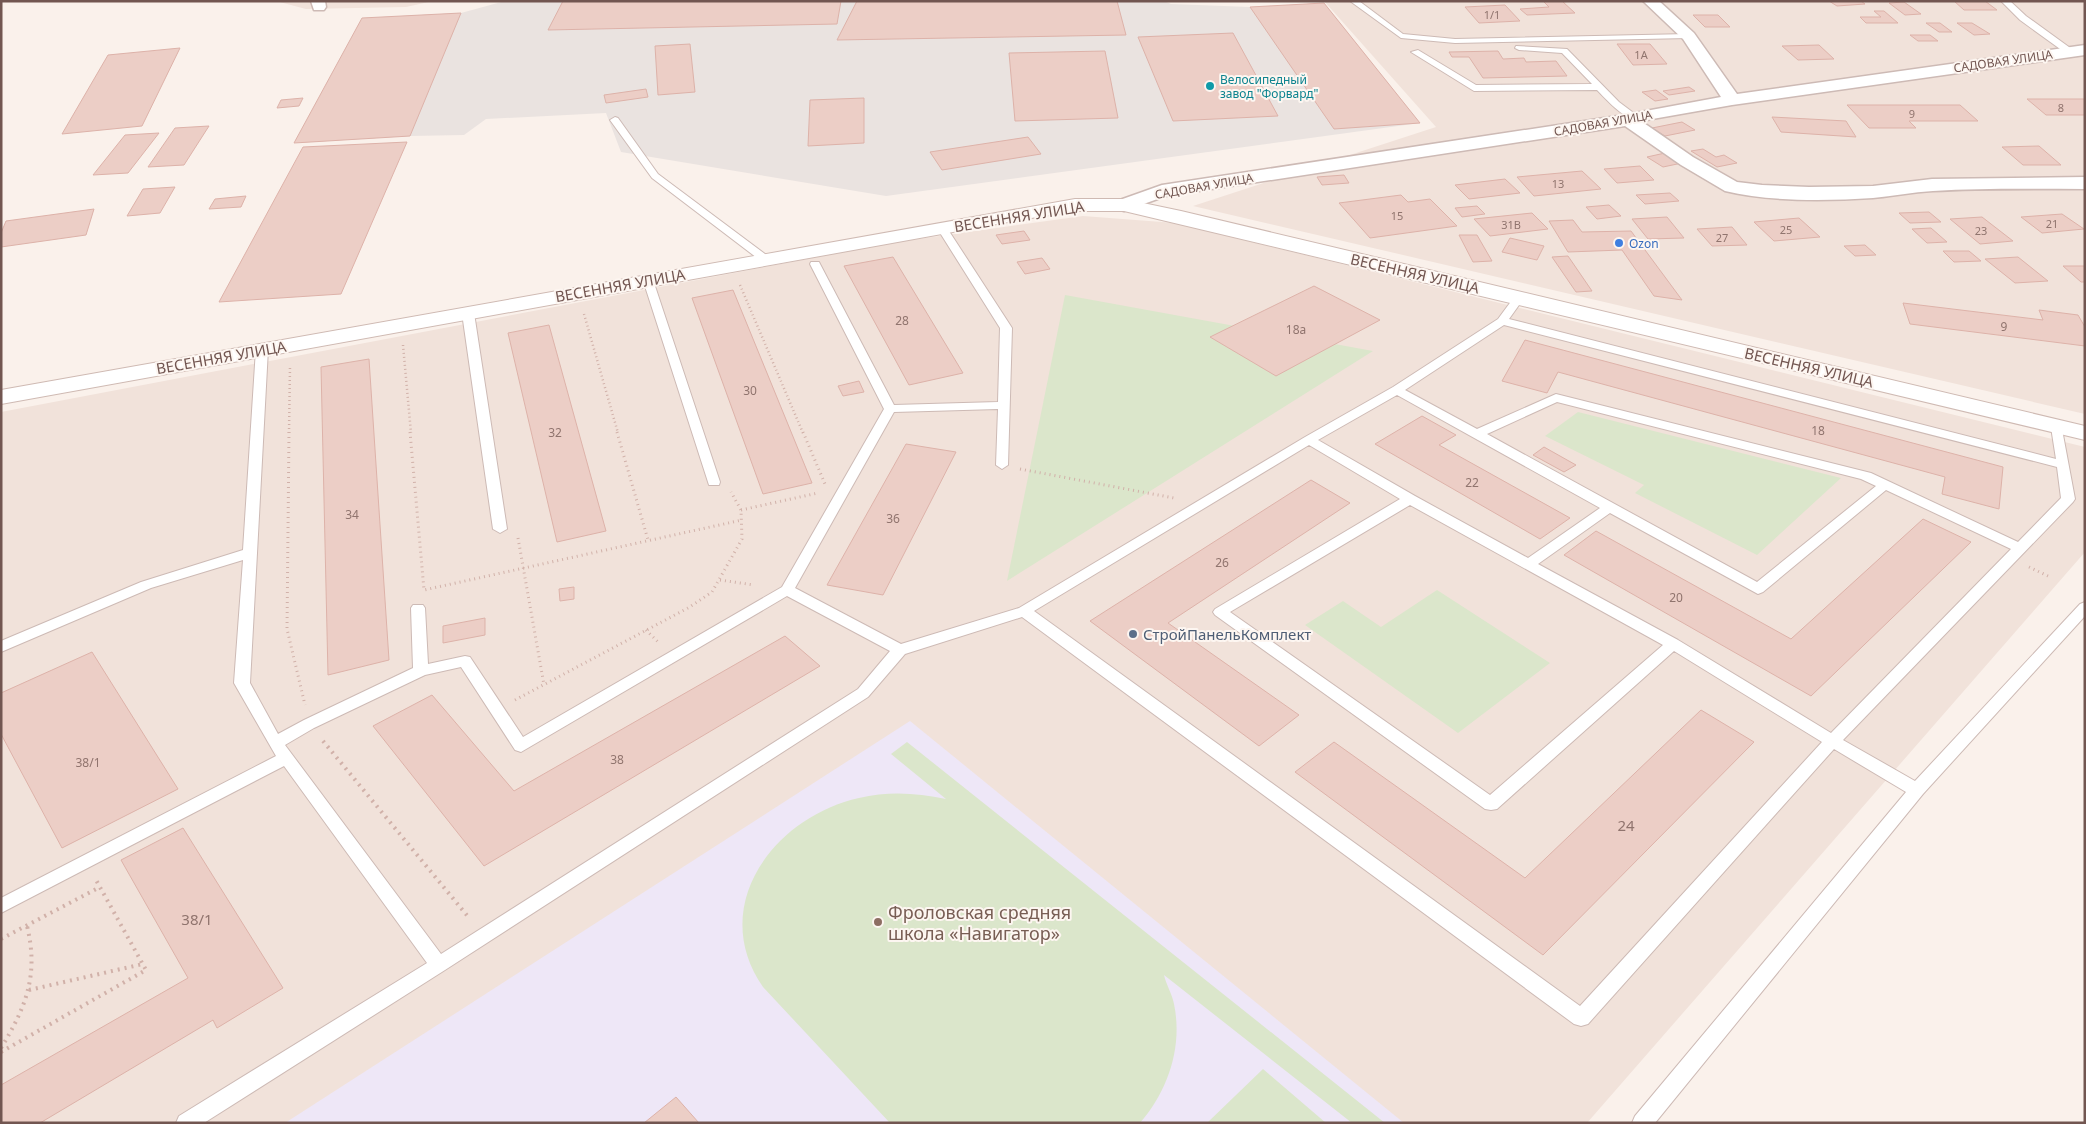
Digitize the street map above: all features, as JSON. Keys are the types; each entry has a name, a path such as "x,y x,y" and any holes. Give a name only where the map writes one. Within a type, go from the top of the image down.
{"street":[{"path":"1650,1 1689,36 1732,100"},
{"name":"САДОВАЯ УЛИЦА","path":"1124,205 1162,191 1632,119 1732,100 2077,51"},
{"path":"1632,119 1687,161 1732,187 1772,191 1864,192 1932,185 2085,183"},
{"name":"ВЕСЕННЯЯ УЛИЦА","path":"1,397 1075,205 1124,205 1191,219 2085,433"}],"lane":[{"path":"1354,1 1401,36 1455,41 1689,36"},
{"path":"2005,1 2023,18 2077,51"},
{"path":"1506,46 1564,52 1632,119"},
{"path":"1415,52 1474,88 1599,87"},
{"path":"615,120 655,176 765,259"},
{"path":"942,228 1006,328 1002,466"},
{"path":"815,264 890,409"},
{"path":"648,280 714,482"},
{"path":"186,1123 486,937 863,693 900,650 1024,611 1309,440 1397,390 1502,321 1518,298"},
{"path":"468,312 500,529"},
{"path":"1502,321 2063,465"},
{"path":"262,349 242,683 275,743 439,965"},
{"path":"1397,390 1758,589 1886,485"},
{"path":"1477,434 1556,398 1866,476 2020,548"},
{"path":"890,409 1004,405"},
{"path":"275,743 309,724 421,672 465,662 520,746 787,590 890,409"},
{"path":"1024,611 1581,1018 1832,741 2068,499 2057,427"},
{"path":"1309,440 1410,499 1673,644 1832,741 1917,790"},
{"path":"1410,499 1220,612 1491,804 1673,644"},
{"path":"1528,564 1610,507"},
{"path":"1,647 146,585 250,553"},
{"path":"787,590 900,650"},
{"path":"1642,1123 1917,790 2085,606"},
{"path":"418,608 421,672"},
{"path":"1,906 286,758"}],"path":[{"path":"736,278 828,490"},
{"path":"582,306 648,540"},
{"path":"291,344 287,629 309,724 486,937"},
{"path":"1002,466 1203,503"},
{"path":"496,710 688,608 712,592 742,539 741,510 726,482 714,482"},
{"path":"741,510 846,486"},
{"path":"1,1050 146,970 86,862"},
{"path":"1,939 100,887"},
{"path":"1,1050 13,1029 29,990 34,962 32,942 27,926"},
{"path":"29,990 143,964"}],"shaded area":[{"path":"276,1 433,1 406,7 306,9"},
{"path":"505,1 1164,1 1171,4 1250,7 1324,3 1420,123 886,196 621,152 606,113 486,119 464,135 410,136 294,143 362,18 461,13"},
{"path":"1324,1 2085,1 2085,414 1193,206 1436,127"},
{"path":"1083,216 1175,223 2085,447 2085,552 1587,1123 1,1123 1,412 897,242"},
{"name":"Фроловская средняя школа «Навигатор»","path":"910,721 1404,1123 285,1123"}],"green space":[{"path":"1065,295 1373,351 1007,581"},
{"path":"1578,412 1841,478 1757,555 1635,493 1644,485 1545,436"},
{"path":"1437,590 1550,663 1458,733 1305,625 1343,601 1381,627"},
{"path":"907,742 1385,1123 1352,1123 1164,975 1173,1000 1176,1020 1175,1052 1165,1083 1150,1110 1140,1123 890,1123 763,987 748,956 742,926 746,897 758,869 777,845 800,824 828,808 859,798 881,794 924,795 946,799 891,754"},
{"path":"1263,1069 1326,1123 1207,1123"}],"building":[{"path":"563,1 841,1 837,24 548,30"},
{"path":"857,1 1117,1 1126,35 837,40"},
{"path":"1543,1 1571,1 1563,2 1575,13 1527,15 1520,9 1549,7"},
{"path":"1829,1 1861,1 1865,4 1837,6"},
{"path":"1954,1 1985,1 1997,10 1964,10"},
{"path":"1904,2 1921,14 1905,15 1889,3"},
{"path":"1324,3 1420,123 1334,129 1250,7"},
{"path":"1505,5 1520,21 1479,23 1465,7"},
{"path":"1874,11 1884,11 1898,23 1866,23 1860,17 1881,17"},
{"path":"461,13 410,136 294,143 362,18"},
{"path":"1693,15 1718,15 1730,27 1705,27"},
{"path":"1926,23 1940,23 1952,32 1939,32"},
{"path":"1957,23 1972,23 1990,34 1974,35"},
{"name":"Велосипедный завод \"Форвард\"","path":"1233,33 1278,116 1173,121 1138,37"},
{"path":"1910,35 1930,35 1938,41 1918,41"},
{"path":"690,44 695,92 658,95 655,46"},
{"path":"1617,44 1650,44 1667,64 1633,65"},
{"path":"1819,45 1834,59 1798,60 1782,46"},
{"path":"180,48 142,126 62,134 108,55"},
{"path":"1105,51 1118,118 1015,121 1009,53"},
{"path":"1498,51 1503,59 1524,58 1526,62 1556,61 1567,76 1483,78 1469,57 1452,57 1449,52"},
{"path":"1689,87 1695,91 1669,95 1663,91"},
{"path":"646,89 648,97 606,103 604,95"},
{"path":"1656,90 1668,99 1655,101 1642,92"},
{"path":"303,98 299,106 277,108 281,100"},
{"path":"864,98 864,143 808,146 810,100"},
{"path":"2027,99 2085,99 2085,115 2046,115"},
{"path":"1847,105 1960,105 1978,121 1909,121 1916,128 1869,128"},
{"path":"1772,117 1846,121 1856,137 1781,132"},
{"path":"1682,122 1695,130 1665,136 1652,128"},
{"path":"209,126 184,165 148,167 175,128"},
{"path":"159,133 128,173 93,175 125,135"},
{"path":"1028,137 1041,154 942,170 930,152"},
{"path":"407,142 341,294 219,302 303,147"},
{"path":"2039,146 2061,165 2023,165 2002,147"},
{"path":"1703,149 1716,157 1724,155 1737,163 1717,167 1691,151"},
{"path":"1665,153 1682,163 1663,167 1647,157"},
{"path":"1640,166 1654,180 1617,183 1604,169"},
{"path":"1582,171 1601,189 1534,196 1517,177"},
{"path":"1344,175 1349,183 1322,185 1317,177"},
{"path":"1505,179 1520,193 1469,199 1455,185"},
{"path":"175,187 160,213 127,216 143,189"},
{"path":"1670,193 1679,201 1645,204 1636,195"},
{"path":"1401,195 1408,202 1430,199 1457,226 1370,238 1339,203"},
{"path":"246,196 241,207 209,209 215,199"},
{"path":"1609,205 1621,216 1597,219 1586,207"},
{"path":"1477,206 1485,214 1462,217 1455,208"},
{"path":"94,209 86,235 1,247 1,233 6,221"},
{"path":"1929,212 1941,222 1910,223 1899,213"},
{"path":"1532,213 1548,229 1490,236 1474,219"},
{"path":"2062,214 2084,229 2042,233 2021,217"},
{"path":"1667,217 1684,238 1648,239 1632,219"},
{"path":"1982,217 2013,241 1980,244 1950,219"},
{"path":"1799,218 1820,237 1774,241 1754,222"},
{"path":"1573,220 1582,232 1631,231 1682,300 1654,296 1622,250 1568,252 1549,221"},
{"path":"1732,227 1747,245 1712,246 1697,229"},
{"path":"1931,228 1947,242 1927,243 1912,229"},
{"path":"1024,231 1030,240 1002,244 996,235"},
{"path":"1459,235 1477,235 1492,261 1473,262"},
{"path":"1510,238 1544,246 1537,260 1502,252"},
{"path":"1865,245 1876,255 1855,256 1844,246"},
{"path":"1943,251 1969,251 1981,261 1954,262"},
{"path":"1568,256 1592,291 1576,292 1552,257"},
{"path":"893,257 963,373 909,385 844,266"},
{"path":"2018,257 2048,281 2015,283 1985,259"},
{"path":"1042,258 1050,269 1025,274 1017,262"},
{"path":"2063,266 2085,266 2085,282 2081,282"},
{"path":"1314,286 1380,320 1276,376 1210,337"},
{"path":"733,290 812,483 763,494 692,298"},
{"path":"1903,303 2043,320 2039,310 2078,315 2085,327 2085,346 1910,324"},
{"path":"549,325 606,531 557,542 508,333"},
{"path":"1525,340 2003,467 1999,509 1942,494 1945,477 1558,372 1547,393 1502,381"},
{"path":"369,359 389,660 328,675 321,367"},
{"path":"859,381 864,392 843,396 838,386"},
{"path":"1422,416 1456,435 1439,445 1570,518 1540,539 1375,444"},
{"path":"906,444 956,452 883,595 827,585"},
{"path":"1544,447 1576,465 1564,472 1533,455"},
{"path":"1311,480 1350,503 1168,623 1299,715 1259,746 1090,621"},
{"path":"1923,519 1971,542 1811,696 1564,555 1596,531 1791,639"},
{"path":"574,587 574,599 560,601 559,589"},
{"path":"485,618 485,635 443,643 443,626"},
{"path":"785,636 820,666 484,866 373,726 432,695 514,791"},
{"path":"92,652 178,789 62,848 1,734 1,693"},
{"path":"1701,710 1754,742 1543,955 1295,772 1334,742 1525,878"},
{"path":"183,828 283,988 217,1028 213,1020 40,1123 1,1123 1,1085 188,978 121,860"},
{"path":"676,1097 699,1123 644,1123"}],"place":[{"name":"Велосипедный завод \"Форвард\"","path":"1210,86"},
{"name":"Ozon","path":"1619,243"},
{"name":"СтройПанельКомплект","path":"1133,634"},
{"name":"Фроловская средняя школа «Навигатор»","path":"878,922"}]}
